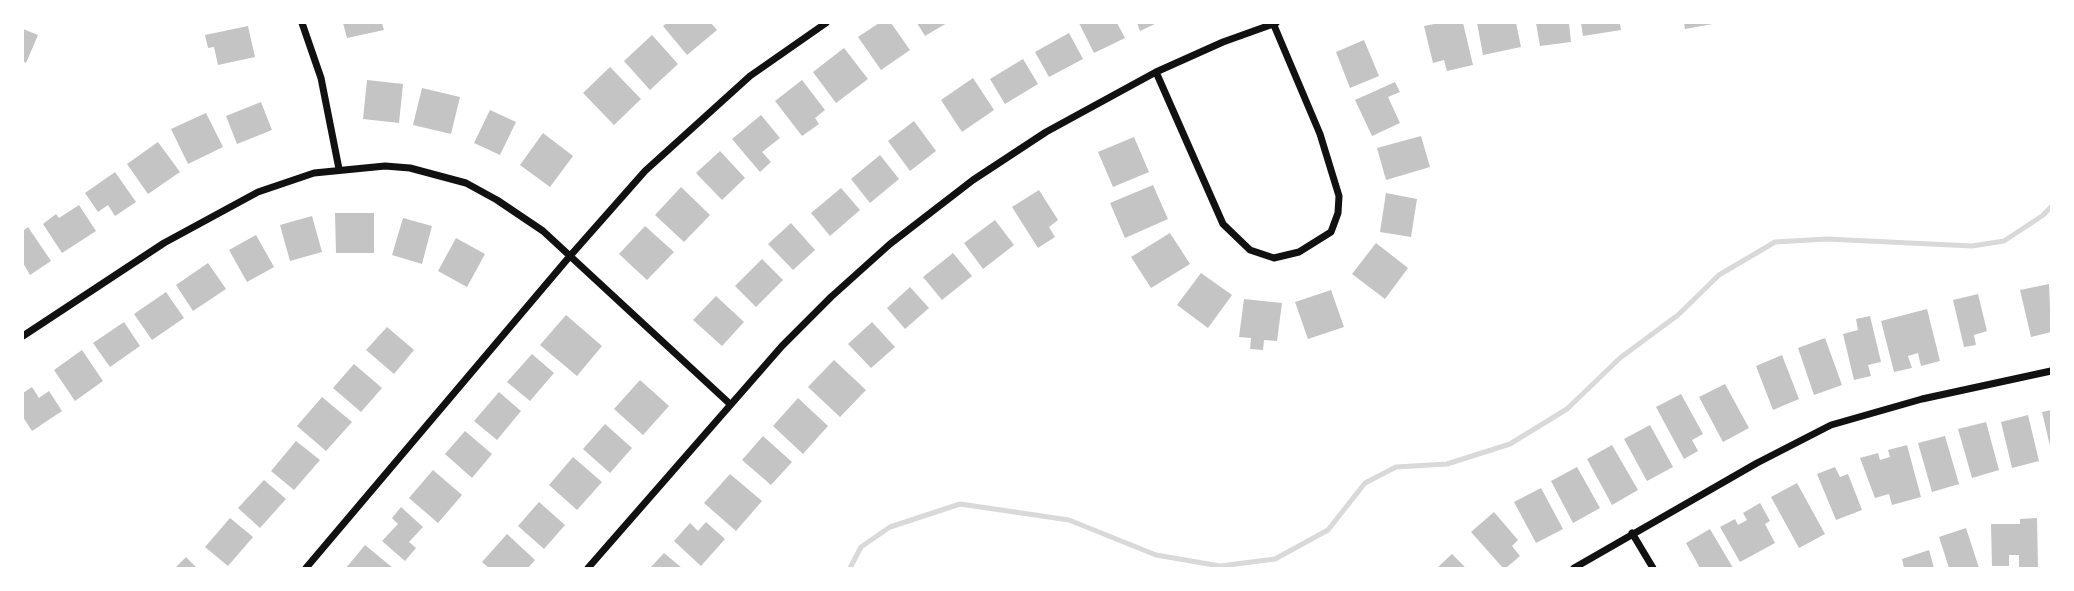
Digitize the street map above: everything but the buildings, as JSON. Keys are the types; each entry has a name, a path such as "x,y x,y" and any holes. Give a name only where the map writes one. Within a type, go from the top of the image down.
{"street":[{"path":"302,23 321,78 339,169"},
{"path":"306,568 645,171 750,76 827,23"},
{"path":"588,568 782,346 831,297 900,236 973,180 1046,132 1156,72 1274,23 1320,134 1339,196 1338,213 1331,232 1299,252 1275,258 1250,250 1223,224 1156,72"},
{"path":"23,336 164,243 258,192 314,173 339,169 385,166 410,168 466,183 543,231 730,404"},
{"path":"1574,568 1757,463 1831,425 1922,398 2051,371"},
{"path":"1632,533 1653,568"}],"waterway":[{"path":"850,568 861,547 890,527 960,504 1069,520 1156,555 1220,566 1275,559 1328,530 1365,483 1396,467 1447,464 1510,444 1567,409 1620,358 1678,315 1719,275 1775,242 1827,239 1972,246 2004,241 2051,207"}]}
